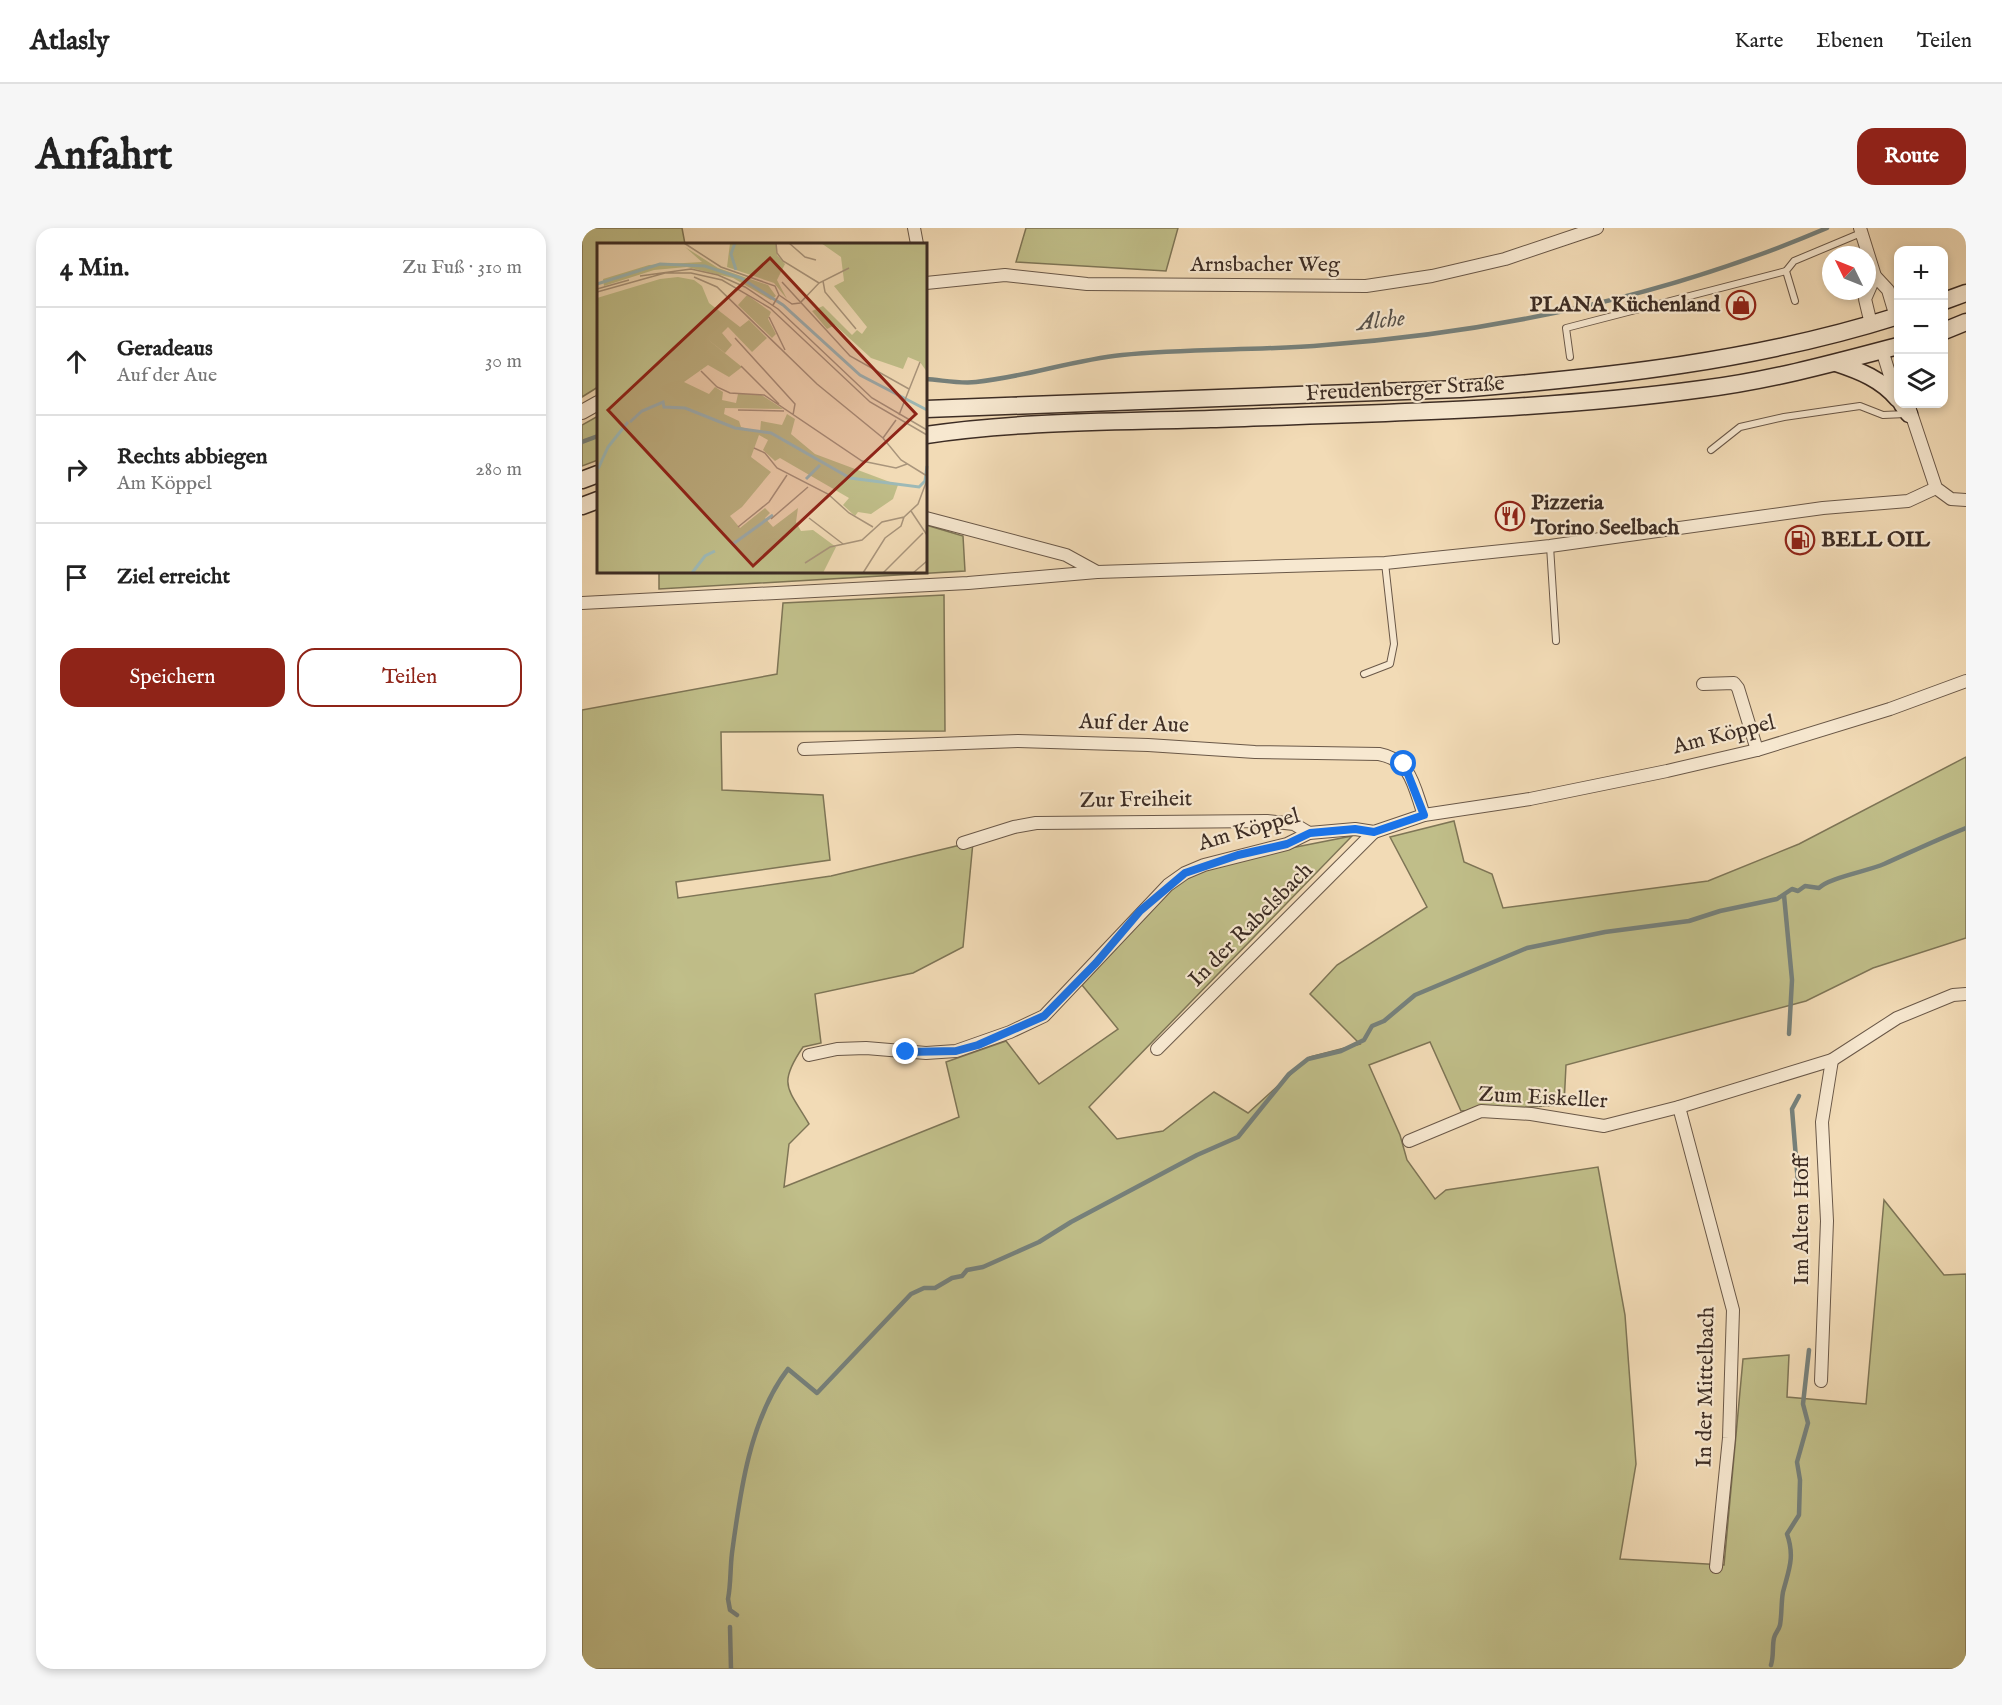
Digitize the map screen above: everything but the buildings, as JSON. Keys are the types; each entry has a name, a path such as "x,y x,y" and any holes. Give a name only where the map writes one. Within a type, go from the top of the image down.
{"main road":[{"path":"1946,300 1966,292"},
{"name":"Freudenberger Straße","path":"927,409 1460,389 1539,382 1730,359 1806,342 1871,324 1894,321"},
{"path":"1948,329 1966,322"},
{"path":"1871,324 1882,350"},
{"name":"Freudenberger Straße","path":"927,435 1016,426 1461,410 1539,405 1704,389 1836,363 1894,347"},
{"path":"1836,363 1867,374 1894,393"},
{"path":"582,480 597,474"},
{"path":"582,506 597,500"}],"street":[{"path":"914,228 917,243"},
{"name":"Arnsbacher Weg","path":"927,283 1005,275 1087,284 1366,286 1432,276 1505,259 1597,228"},
{"path":"1861,231 1866,246"},
{"path":"1876,277 1888,290 1894,308"},
{"path":"1865,300 1871,324"},
{"path":"1882,350 1894,380"},
{"path":"582,412 597,404"},
{"path":"1905,408 1936,488 1951,498 1966,500"},
{"path":"582,603 968,584 1097,572 1385,563 1550,546 1823,508 1908,501 1936,488"},
{"path":"927,518 1066,555 1097,572"},
{"name":"Am Köppel","path":"809,1055 837,1049 866,1048 926,1053 956,1051 1010,1032 1044,1016 1096,963 1140,911 1185,873 1238,855 1287,844 1310,833 1355,829 1374,832 1424,815 1530,799 1757,750 1890,709 1966,681"},
{"path":"1703,684 1734,683 1738,688 1757,750"},
{"name":"Auf der Aue","path":"804,749 1018,741 1148,745 1255,752 1379,754 1394,757 1404,764 1424,815"},
{"name":"Zur Freiheit","path":"963,843 1014,826 1086,821 1267,821 1294,824 1310,833"},
{"name":"In der Rabelsbach","path":"1157,1048 1374,832"},
{"path":"1679,1107 1832,1060 1897,1018 1953,995 1966,994"},
{"name":"Im Alten Hoff","path":"1821,1381 1827,1221 1821,1122 1832,1060"},
{"name":"Zum Eiskeller","path":"1409,1141 1481,1111 1531,1114 1604,1126 1679,1107"},
{"name":"In der Mittelbach","path":"1679,1107 1733,1310 1730,1438 1716,1567"}],"lane":[{"path":"1570,357 1566,328 1786,271 1794,261 1861,231"},
{"path":"1786,271 1795,302"},
{"path":"1711,450 1740,427 1784,417 1860,406 1883,415 1895,408"},
{"path":"1550,546 1556,641"},
{"path":"1365,674 1390,664 1394,644 1385,563"}],"shaded area":[{"path":"582,228 682,228 685,243 597,243 597,388 582,397"},
{"path":"1026,228 1178,228 1166,271 1016,262"},
{"path":"597,417 597,460 582,466 582,425"},
{"path":"927,525 963,536 965,571 659,589 659,573 927,573"},
{"path":"944,595 945,731 721,732 722,790 823,795 830,860 676,882 678,898 831,876 973,842 963,947 913,973 815,994 821,1043 803,1047 790,1070 788,1079 791,1094 809,1124 789,1144 784,1187 959,1117 946,1062 1006,1041 1039,1084 1118,1029 1082,985 1183,876 1291,848 1352,836 1089,1107 1117,1139 1163,1131 1214,1092 1248,1113 1310,1057 1360,1044 1310,994 1337,965 1427,907 1390,837 1454,821 1464,862 1492,874 1503,908 1708,881 1799,844 1966,757 1966,938 1873,968 1806,1001 1566,1065 1564,1105 1461,1111 1430,1042 1369,1065 1400,1135 1407,1160 1435,1199 1446,1190 1598,1167 1625,1315 1636,1464 1620,1559 1724,1565 1743,1359 1789,1355 1787,1397 1866,1404 1884,1200 1944,1275 1966,1274 1966,1669 582,1669 582,710 777,674 783,603"}],"waterway":[{"name":"Alche","path":"927,379 976,382 1122,355 1325,345 1454,331 1581,307 1644,291 1706,273 1827,228"},
{"name":"Alche","path":"582,442 597,436"},
{"path":"737,1615 730,1610 728,1599 732,1553 743,1481 764,1410 788,1369 817,1393 911,1294 924,1288 935,1288 952,1278 962,1276 967,1270 983,1267 1039,1242 1071,1222 1197,1155 1238,1137 1289,1074 1308,1059 1341,1051 1364,1040 1372,1026 1384,1021 1415,995 1527,948 1605,932 1689,921 1720,911 1777,899 1792,889 1798,891 1805,886 1819,888 1831,881 1884,864 1966,828"},
{"path":"1784,895 1792,980 1789,1034"},
{"path":"1798,1183 1792,1109 1799,1096"},
{"path":"1771,1665 1774,1638 1780,1625 1783,1592 1790,1563 1791,1550 1787,1534 1799,1515 1800,1480 1797,1462 1808,1423 1803,1404 1809,1350"},
{"path":"730,1627 731,1669"}],"place":[{"name":"PLANA Küchenland","path":"1741,305"},
{"name":"Pizzeria Torino Seelbach","path":"1510,516"},
{"name":"BELL OIL","path":"1800,540"}],"route":[{"path":"906,1052 956,1051 978,1045 1044,1016 1096,963 1140,911 1185,873 1238,855 1287,844 1310,833 1355,829 1374,832 1424,815 1404,764"}]}
